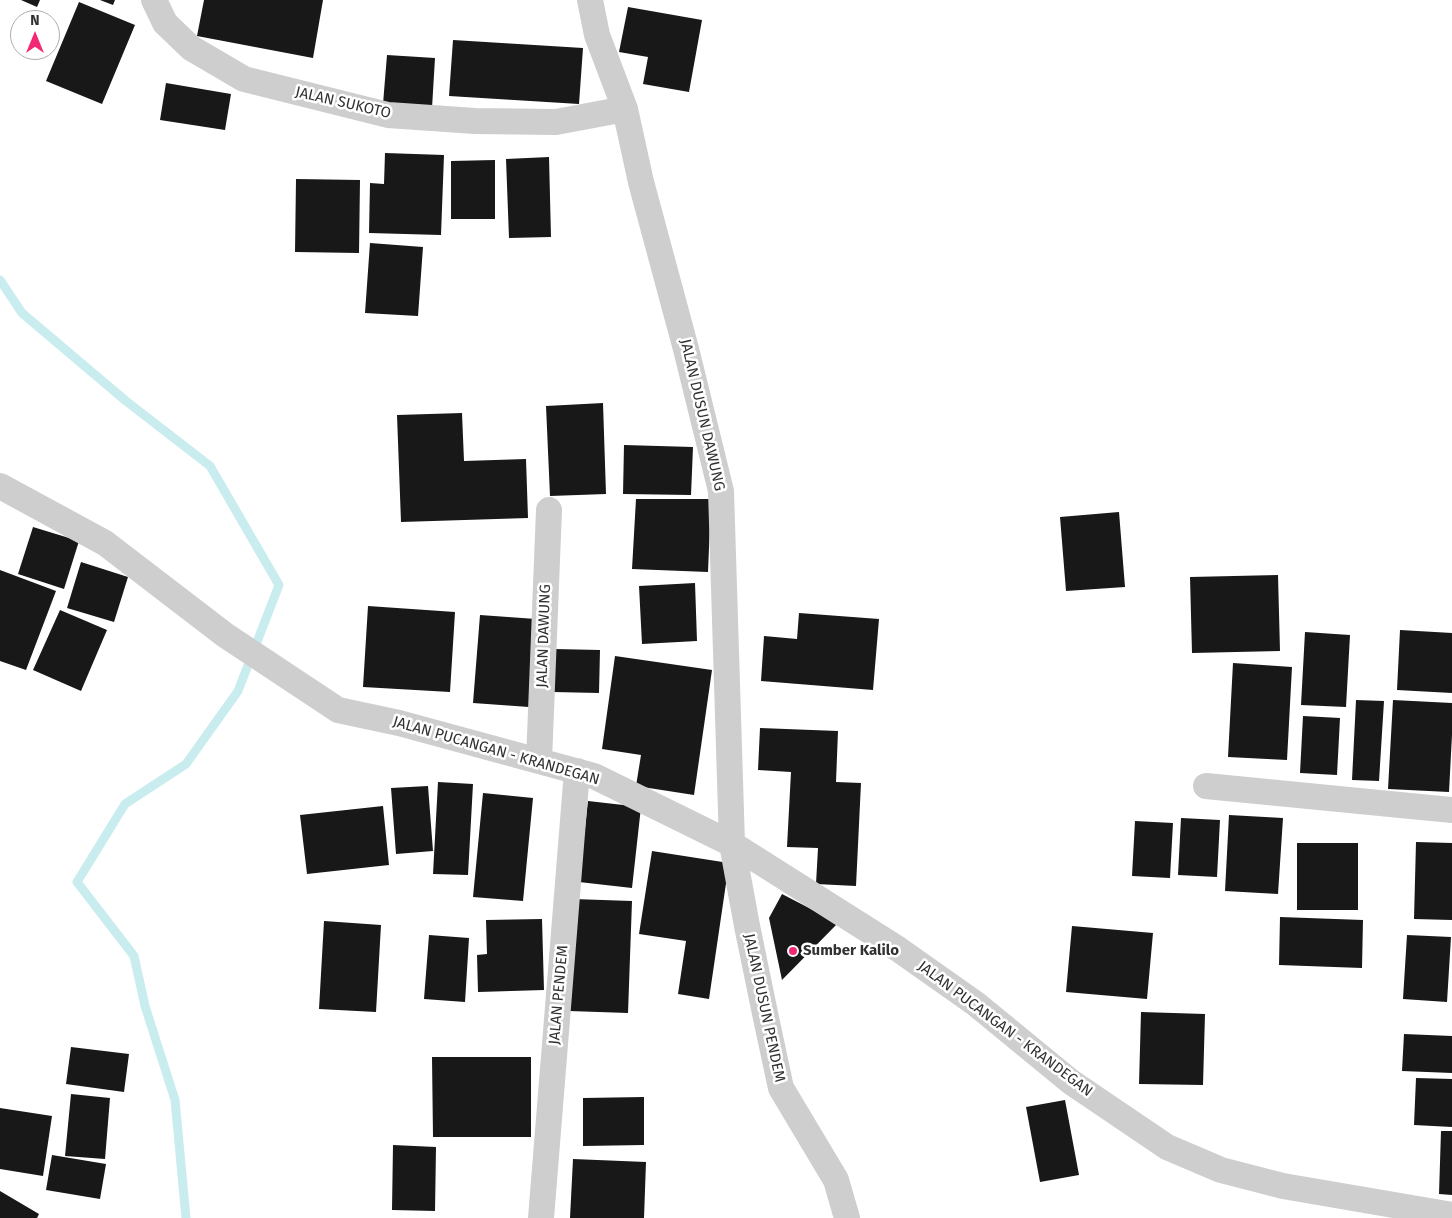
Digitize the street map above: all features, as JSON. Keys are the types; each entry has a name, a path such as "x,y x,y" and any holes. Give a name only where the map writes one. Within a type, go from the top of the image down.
{"street":[{"name":"JALAN SUKOTO","path":"154,0 165,23 191,48 244,79 388,115 475,121 556,122 626,109"},
{"name":"JALAN DUSUN DAWUNG","path":"590,0 597,35 626,109 641,182 721,491 732,844"},
{"name":"JALAN PUCANGAN - KRANDEGAN","path":"0,486 105,543 225,635 338,710 399,724 594,776 732,844 898,949 976,1004 1071,1082 1167,1147 1221,1170 1283,1186 1452,1215"},
{"name":"JALAN DAWUNG","path":"539,761 549,510"},
{"name":"JALAN PENDEM","path":"542,1218 577,771"},
{"path":"1206,786 1452,810"},
{"name":"JALAN DUSUN PENDEM","path":"732,844 746,926 781,1088 836,1180 847,1218"}],"building":[{"path":"21,0 40,0 37,7"},
{"path":"100,0 115,0 113,5"},
{"path":"204,0 323,0 313,58 197,36"},
{"path":"79,2 135,25 102,104 46,81 55,60 60,60 60,47"},
{"path":"628,7 702,20 689,92 643,84 648,57 619,52"},
{"path":"453,40 583,48 579,104 449,96"},
{"path":"387,55 435,58 432,108 383,104"},
{"path":"166,83 231,94 225,130 160,120"},
{"path":"385,153 444,155 441,235 369,233 370,183 384,184"},
{"path":"549,157 551,237 509,238 506,159"},
{"path":"495,160 495,219 451,219 451,161"},
{"path":"296,179 360,180 359,253 295,252"},
{"path":"370,243 423,247 418,316 365,313"},
{"path":"603,403 606,494 550,496 546,406"},
{"path":"462,413 464,461 526,459 528,518 401,522 397,415"},
{"path":"624,445 693,447 691,495 623,494"},
{"path":"636,499 711,499 708,572 632,569"},
{"path":"1119,512 1125,587 1066,591 1060,517"},
{"path":"33,527 79,541 64,589 18,574"},
{"path":"81,562 128,577 114,622 67,608"},
{"path":"0,570 56,591 26,670 0,661"},
{"path":"1278,575 1280,651 1192,653 1190,577"},
{"path":"695,583 697,641 642,644 639,586"},
{"path":"368,606 455,612 450,692 363,687"},
{"path":"60,610 107,630 81,691 33,670"},
{"path":"799,613 879,619 873,690 761,681 764,636 797,639"},
{"path":"480,615 536,619 529,707 473,703"},
{"path":"1400,630 1452,633 1452,693 1397,690"},
{"path":"1305,632 1350,635 1346,707 1301,705"},
{"path":"554,649 600,650 599,693 553,692"},
{"path":"615,656 712,670 694,795 636,786 641,755 602,749"},
{"path":"1233,663 1292,667 1287,760 1228,757"},
{"path":"1356,700 1384,701 1379,781 1352,780"},
{"path":"1393,700 1452,703 1449,792 1388,789"},
{"path":"1303,716 1340,718 1337,775 1300,773"},
{"path":"760,728 838,731 836,782 861,783 856,886 816,884 818,848 787,847 791,772 758,770"},
{"path":"438,782 473,784 468,875 433,874"},
{"path":"428,786 433,851 396,854 391,788"},
{"path":"483,793 533,798 523,901 473,897"},
{"path":"588,801 641,807 632,888 579,882"},
{"path":"383,806 389,865 307,874 300,815"},
{"path":"1229,815 1283,818 1278,894 1225,891"},
{"path":"1181,818 1220,820 1217,877 1178,875"},
{"path":"1135,821 1173,823 1170,878 1132,876"},
{"path":"1416,842 1452,843 1452,920 1414,919"},
{"path":"1297,843 1358,843 1358,910 1297,910"},
{"path":"652,851 729,863 709,999 678,994 686,941 639,934"},
{"name":"Sumber Kalilo","path":"782,894 838,923 782,980 769,918"},
{"path":"573,899 632,901 628,1013 569,1011"},
{"path":"1280,917 1363,920 1362,968 1279,965"},
{"path":"542,919 544,990 478,992 477,955 487,954 486,920"},
{"path":"324,921 381,925 376,1012 319,1009"},
{"path":"1072,926 1153,933 1147,999 1066,992"},
{"path":"429,935 469,938 465,1002 424,999"},
{"path":"1407,935 1451,937 1447,1002 1403,999"},
{"path":"1141,1012 1205,1014 1203,1085 1139,1084"},
{"path":"1404,1034 1452,1036 1452,1073 1402,1071"},
{"path":"71,1047 129,1054 124,1092 66,1084"},
{"path":"432,1057 531,1057 531,1137 433,1137"},
{"path":"1416,1078 1452,1079 1452,1127 1414,1125"},
{"path":"71,1094 110,1098 105,1159 65,1156"},
{"path":"644,1097 644,1145 583,1146 583,1098"},
{"path":"1065,1100 1079,1175 1040,1182 1026,1107"},
{"path":"0,1108 52,1116 43,1176 0,1169"},
{"path":"1441,1131 1452,1131 1452,1195 1439,1194"},
{"path":"393,1145 436,1147 435,1211 392,1210"},
{"path":"52,1155 106,1164 100,1199 46,1190"},
{"path":"573,1159 646,1162 644,1218 570,1218"},
{"path":"0,1191 39,1214 37,1218 0,1218"}],"waterway":[{"path":"0,280 22,313 126,401 210,466 279,585 238,691 186,764 125,804 77,882 134,956 145,1006 175,1100 186,1218"}],"place":[{"name":"Sumber Kalilo","path":"793,951"}]}
